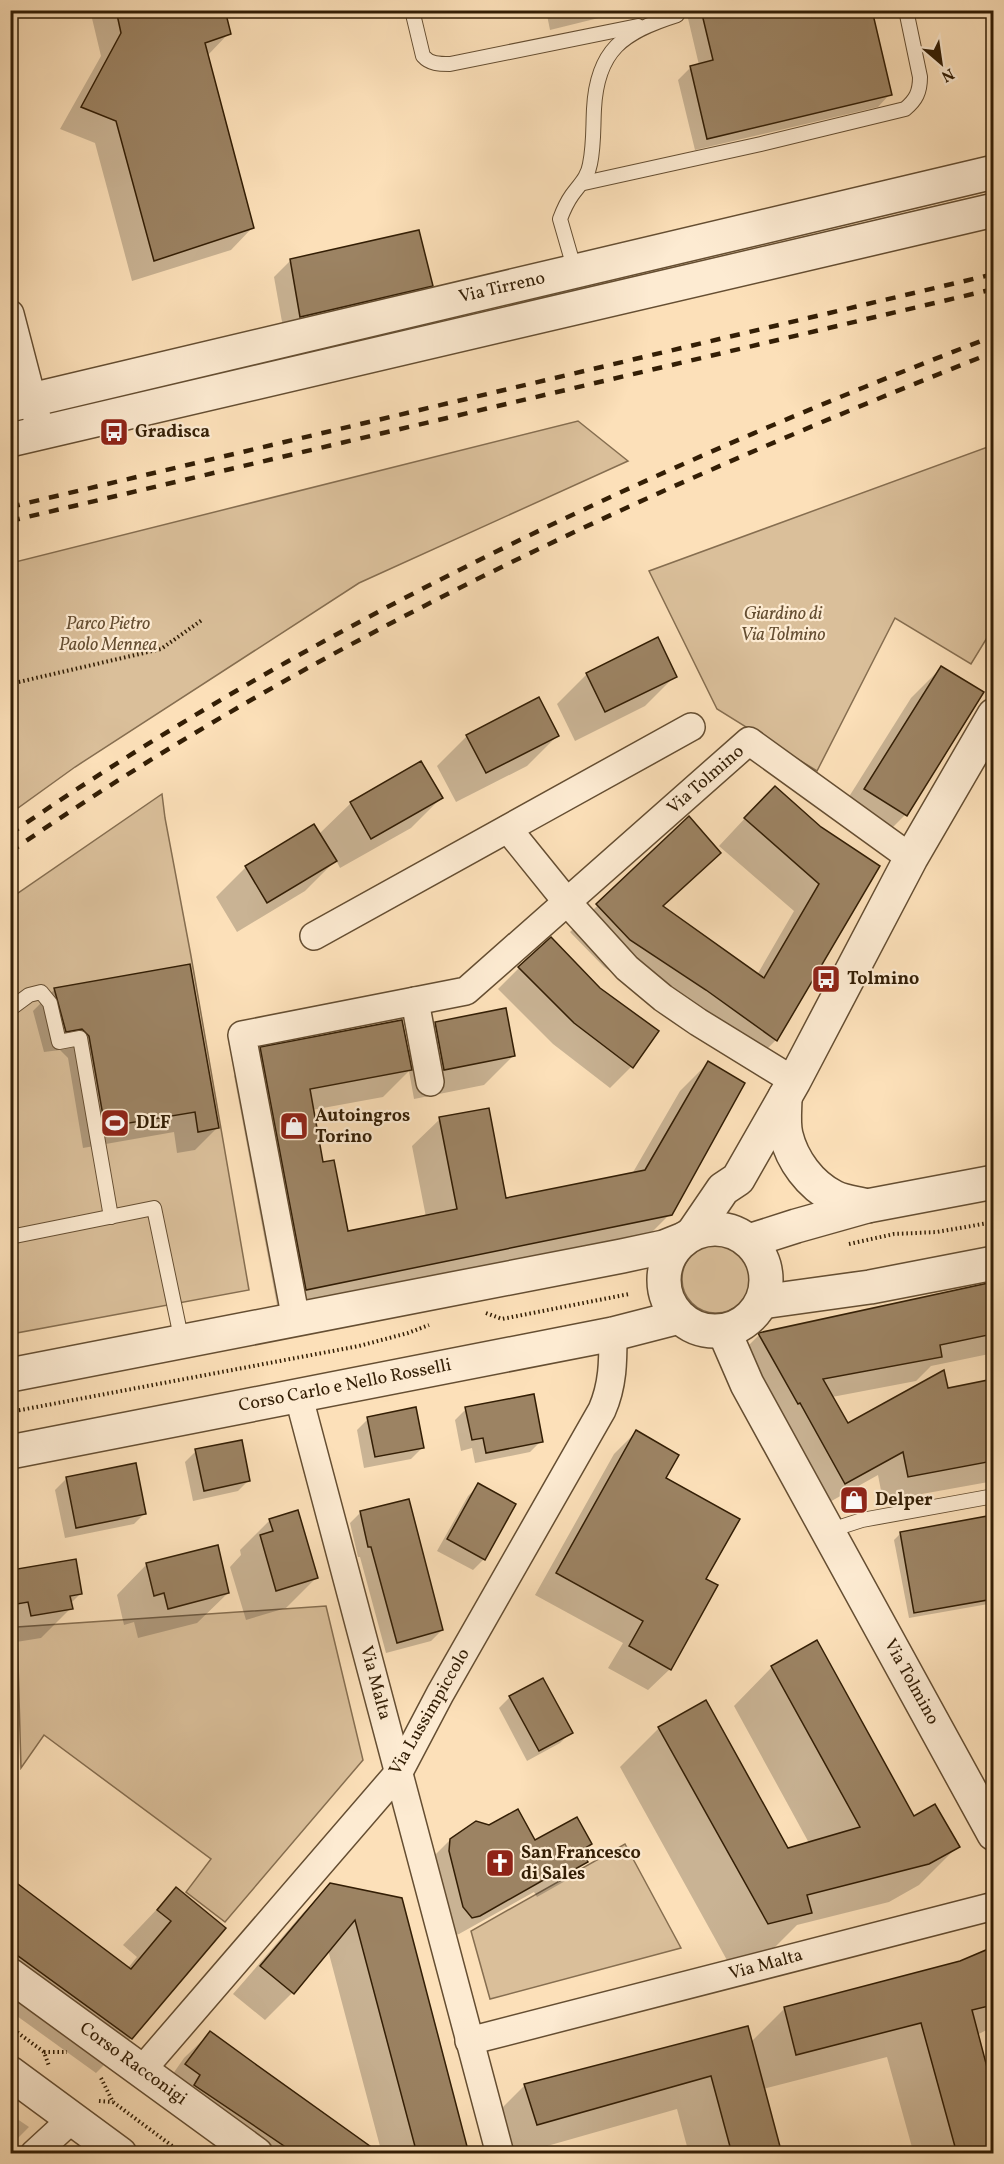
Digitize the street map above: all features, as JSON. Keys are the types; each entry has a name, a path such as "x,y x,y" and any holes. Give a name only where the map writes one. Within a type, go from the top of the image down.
{"street":[{"name":"Via Tirreno","path":"22,402 993,172"},
{"name":"Via Tirreno","path":"26,436 993,210"},
{"path":"10,314 26,436"},
{"path":"738,1179 739,1214 747,1239 760,1254 766,1269 767,1286 762,1302 747,1321 736,1328 724,1331 700,1330 679,1317 665,1294 663,1281 670,1256 689,1236 723,1189 738,1179 790,1089 910,858 993,715"},
{"path":"314,936 691,727"},
{"name":"Via Tolmino","path":"567,902 749,741 910,858"},
{"path":"508,829 567,902 627,968 663,998 790,1089"},
{"path":"296,1320 242,1035 465,991 567,902"},
{"path":"415,1001 430,1082"},
{"path":"790,1089 785,1133 802,1169 811,1180 835,1197 867,1206"},
{"path":"10,1375 622,1256 664,1247 715,1228 730,1231 747,1239 867,1206 993,1182"},
{"path":"762,1302 870,1287 993,1263"},
{"name":"Corso Carlo e Nello Rosselli","path":"10,1452 612,1334 679,1317"},
{"name":"Via Tolmino","path":"724,1331 747,1384 993,1834"},
{"name":"Via Lussimpiccolo","path":"142,2070 399,1772 440,1694 602,1410 608,1395 613,1367 612,1334"},
{"name":"Via Malta","path":"298,1394 500,2154"},
{"name":"Via Malta","path":"469,2041 993,1906"},
{"name":"Corso Racconigi","path":"10,1975 256,2154"},
{"path":"10,2073 120,2154"},
{"path":"34,2154 72,2119"}],"lane":[{"path":"412,10 423,56 427,61 440,64 450,64 652,23 677,15"},
{"path":"584,183 905,109 916,98 920,86 906,10"},
{"path":"575,271 560,219 573,194 584,183 590,165 597,81 604,61 622,39 652,23"},
{"path":"10,1009 29,995 41,992 50,1002 59,1042 80,1038 111,1217"},
{"path":"10,1237 154,1208 182,1342"},
{"path":"828,1531 862,1520 993,1496"}],"path":[{"path":"10,684 161,649 202,620"},
{"path":"840,1246 894,1234 937,1232 993,1222"},
{"path":"478,1314 487,1313 502,1319 629,1294"},
{"path":"10,1413 359,1346 435,1323"},
{"path":"10,2027 44,2052 68,2052"},
{"path":"101,2076 113,2102 183,2154"}],"green space":[{"name":"Parco Pietro Paolo Mennea","path":"578,421 628,461 359,583 75,767 11,813 11,563"},
{"name":"Giardino di Via Tolmino","path":"993,445 993,628 971,664 895,618 817,771 717,709 649,571"},
{"name":"DLF","path":"162,794 249,1290 11,1334 11,898"},
{"path":"716,1245 729,1248 740,1255 747,1266 750,1279 747,1292 740,1303 729,1310 716,1313 703,1310 692,1303 685,1292 682,1279 685,1266 692,1255 703,1248"},
{"path":"326,1606 363,1760 225,1922 186,1892 211,1859 44,1735 21,1768 17,1627"},
{"path":"625,1844 681,1948 490,1999 471,1931"}],"building":[{"path":"116,10 225,10 231,34 205,43 254,228 154,261 116,121 81,107 121,33"},
{"path":"701,10 872,10 892,95 707,139 690,66 713,60"},
{"path":"419,230 433,286 300,317 290,259"},
{"path":"658,637 677,677 605,712 586,673"},
{"path":"941,666 984,692 907,816 864,789"},
{"path":"539,697 559,736 486,773 466,735"},
{"path":"421,761 443,798 371,839 350,802"},
{"path":"775,786 821,827 880,866 777,1041 706,990 630,940 596,904 689,816 721,853 663,906 764,978 819,884 744,818"},
{"path":"314,824 337,861 267,903 245,866"},
{"path":"551,937 600,988 659,1031 633,1068 574,1023 518,967"},
{"path":"190,964 219,1128 198,1132 195,1112 105,1127 89,1036 82,1029 66,1032 54,988"},
{"path":"506,1008 515,1056 444,1070 435,1022"},
{"path":"402,1020 412,1070 310,1089 323,1162 334,1160 348,1231 457,1209 439,1117 489,1108 506,1198 645,1170 708,1061 745,1083 672,1215 306,1290 260,1047"},
{"path":"993,1282 993,1334 940,1345 942,1357 823,1379 848,1423 944,1370 948,1388 993,1379 993,1461 908,1477 903,1452 845,1484 758,1333"},
{"path":"534,1394 543,1442 486,1453 483,1438 472,1440 465,1407"},
{"path":"416,1407 424,1448 375,1457 367,1417"},
{"path":"636,1430 679,1455 666,1478 740,1519 706,1579 718,1585 671,1670 629,1646 643,1621 556,1573"},
{"path":"242,1440 250,1481 204,1491 195,1449"},
{"path":"136,1463 146,1514 76,1528 66,1477"},
{"path":"478,1483 516,1504 485,1560 447,1539"},
{"path":"409,1499 443,1630 397,1643 371,1547 368,1547 360,1511"},
{"path":"298,1510 318,1578 276,1591 260,1535 273,1531 269,1519"},
{"path":"993,1515 993,1599 914,1613 900,1532"},
{"path":"218,1545 229,1593 168,1609 164,1593 154,1596 146,1563"},
{"path":"76,1559 82,1594 70,1596 73,1609 31,1616 28,1602 17,1604 11,1570"},
{"path":"817,1640 914,1816 935,1804 960,1847 929,1864 807,1895 812,1913 768,1924 658,1727 706,1700 788,1848 860,1827 771,1666"},
{"path":"543,1678 573,1733 539,1751 509,1696"},
{"name":"San Francesco di Sales","path":"518,1809 535,1840 577,1817 592,1844 582,1850 588,1862 557,1879 554,1874 480,1916 472,1918 463,1907 449,1851 450,1839 476,1821 489,1825"},
{"path":"10,1878 131,1969 171,1921 157,1910 176,1887 226,1928 132,2039 10,1950"},
{"path":"330,1883 402,1898 469,2154 417,2154 355,1920 294,1994 260,1966"},
{"path":"993,1947 993,2005 972,2010 993,2090 993,2154 957,2154 921,2023 796,2055 784,2007 960,1961"},
{"path":"748,2026 782,2154 732,2154 711,2076 537,2125 524,2084"},
{"path":"210,2031 381,2154 296,2154 194,2085 200,2075 185,2064"}],"railway":[{"path":"10,507 994,274"},
{"path":"10,521 994,289"},
{"path":"10,834 125,758 244,687 364,619 487,556 612,496 738,440 994,336"},
{"path":"10,852 126,776 244,704 365,637 488,574 612,514 738,458 994,352"}],"place":[{"name":"Gradisca","path":"114,432"},
{"name":"Tolmino","path":"826,979"},
{"name":"DLF","path":"115,1123"},
{"name":"Autoingros Torino","path":"294,1126"},
{"name":"Delper","path":"854,1500"},
{"name":"San Francesco di Sales","path":"500,1863"}]}
